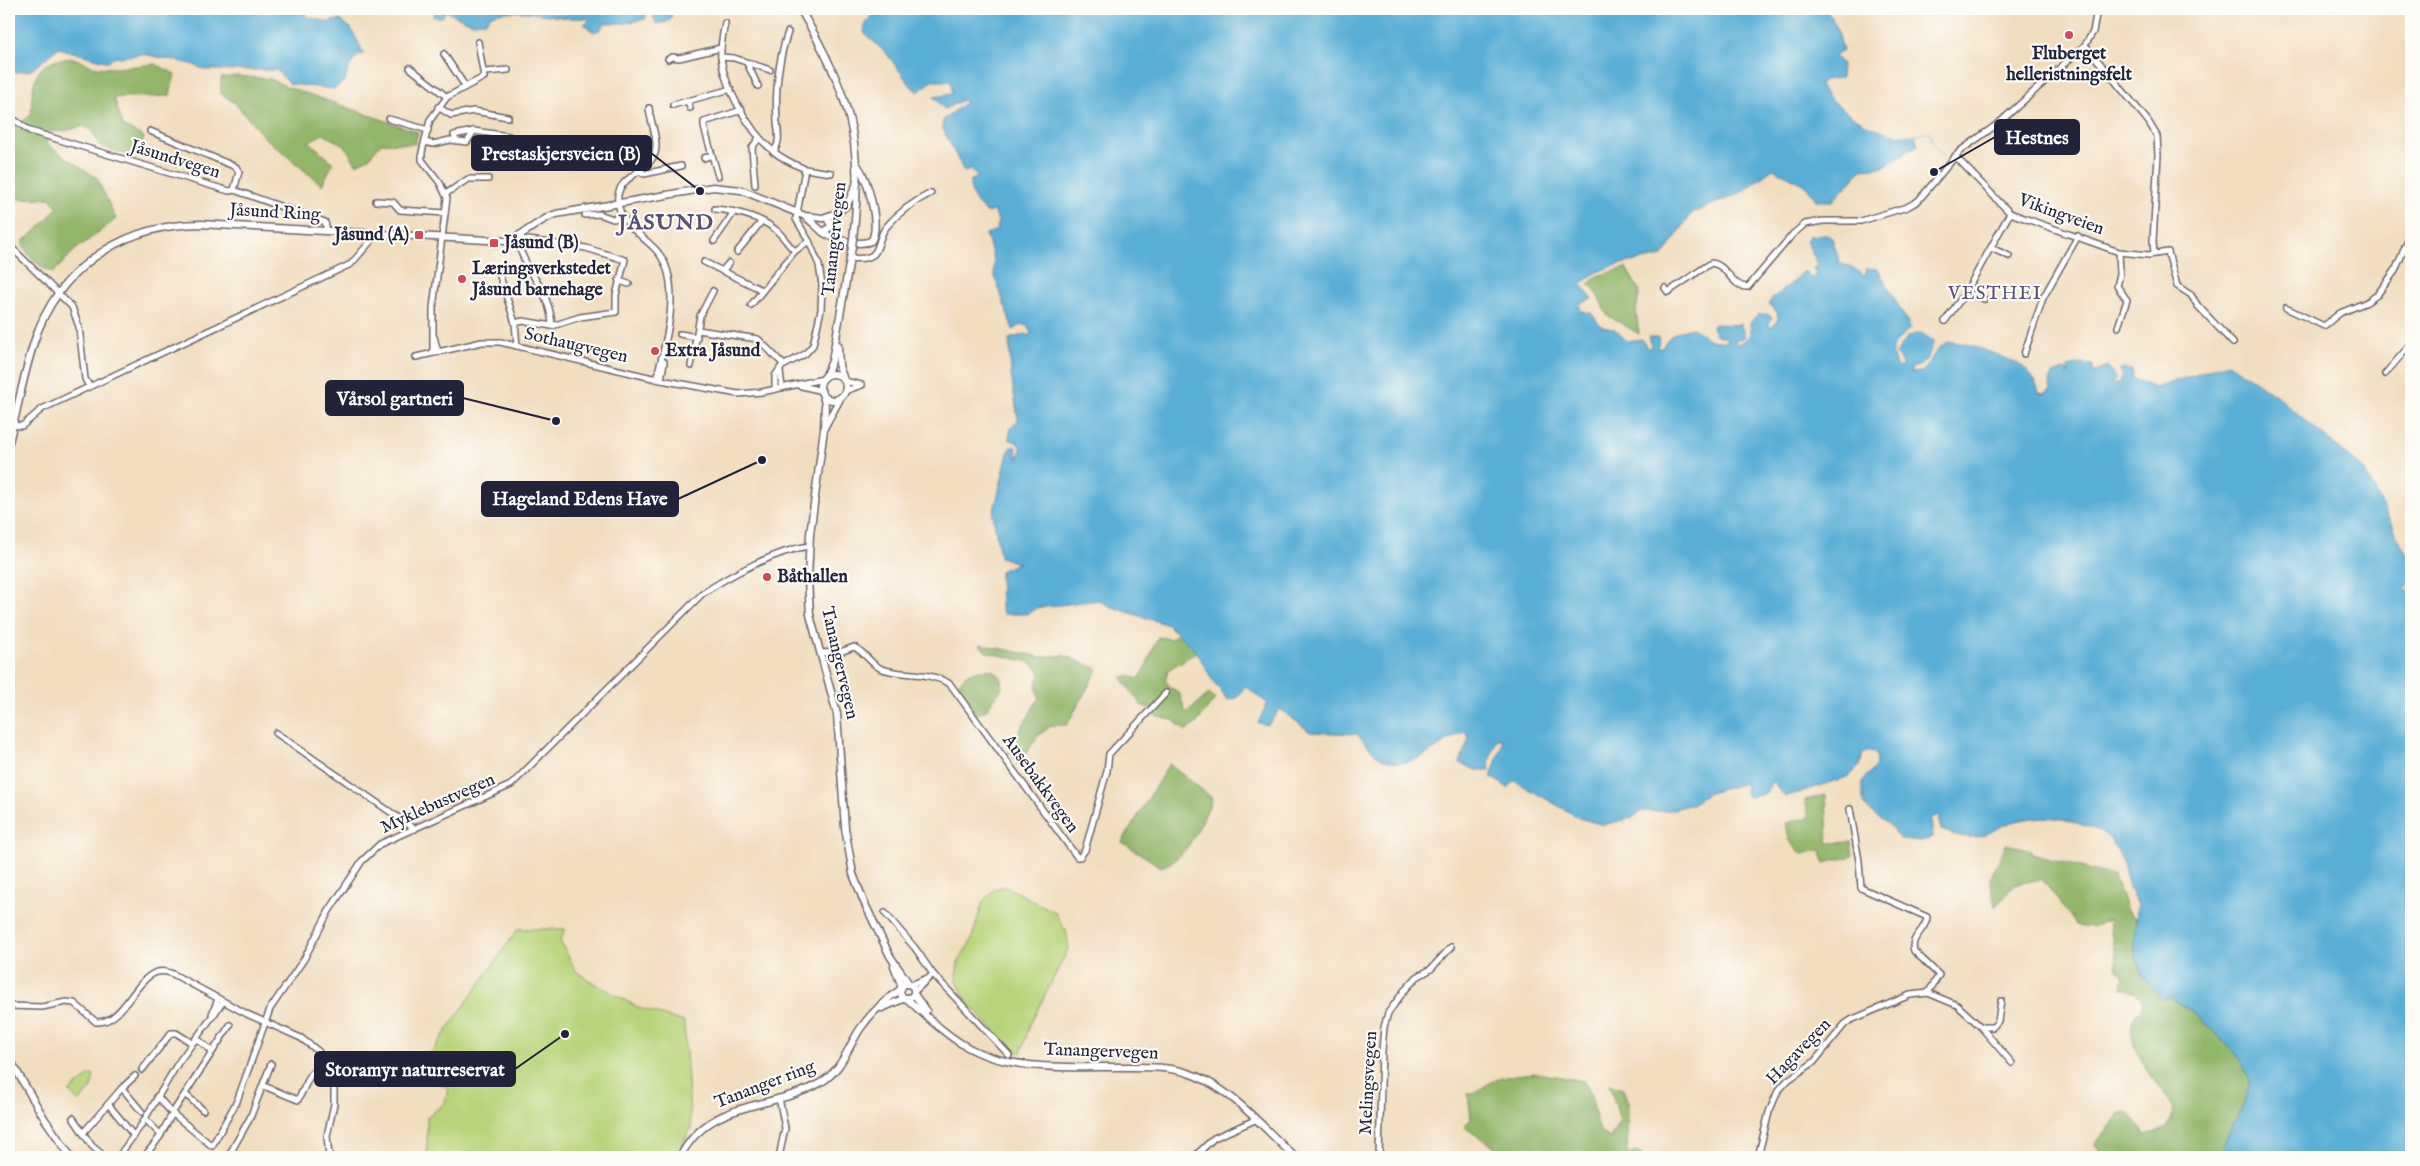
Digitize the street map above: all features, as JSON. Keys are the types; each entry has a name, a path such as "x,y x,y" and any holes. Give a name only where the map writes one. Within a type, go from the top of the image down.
{"main road":[{"name":"Tanangervegen","path":"800,9 825,52 840,84 851,123 858,183 852,247 837,334 832,361 824,378"},
{"name":"Jåsund Ring","path":"805,216 823,232 834,238 866,243 872,240 874,231 871,197 856,164"},
{"path":"823,232 832,226 826,217 838,213 847,205 858,183"},
{"name":"Jåsund Ring","path":"9,442 11,425 39,330 57,294 77,271 97,254 129,237 158,228 201,224 498,242 519,236 540,220 556,214 696,189 718,188 746,192 805,216 826,217"},
{"name":"Tanangervegen","path":"837,334 838,358 844,380"},
{"path":"833,374 844,380 843,394 834,400 822,393 824,378 833,374"},
{"name":"Tanangervegen","path":"822,393 825,405 824,429 813,497 809,546 809,600 820,653 837,714 845,828 850,861 864,902 890,956 901,988 901,995 940,1027 974,1050 1017,1062 1052,1066 1161,1068 1185,1072 1217,1088 1295,1157"},
{"name":"Tanangervegen","path":"824,429 843,394"},
{"name":"Tanangervegen","path":"890,956 923,1009 940,1027"},
{"name":"Tananger ring","path":"680,1157 691,1139 709,1122 817,1084 834,1072 846,1057 859,1030 874,1012 901,988 912,989 906,998 887,1004 874,1012"},
{"path":"9,1058 44,1118 71,1157"}],"street":[{"path":"1665,288 1668,292 1711,263 1721,265 1740,286 1748,287 1793,234 1805,224 1823,221 1861,221 1907,208 1918,200 1964,147 1999,123 2085,45 2093,32 2097,9"},
{"path":"725,23 721,57 731,89 759,138 773,152 805,169 831,173"},
{"path":"773,152 778,145 777,83 788,32"},
{"path":"785,39 793,42"},
{"path":"436,352 432,331 433,308 441,238 448,200 440,183 423,164 422,152 430,120 438,107 447,97 465,86 482,80 485,72 478,42"},
{"path":"2085,45 2148,121 2156,136 2158,155 2152,255 2168,252 2177,286 2191,295 2198,306 2233,343"},
{"path":"668,59 721,48"},
{"path":"444,54 465,86"},
{"path":"721,57 734,58 770,70"},
{"path":"747,63 758,86"},
{"path":"410,68 447,97"},
{"path":"485,72 508,70"},
{"path":"673,105 731,89"},
{"path":"688,101 690,108"},
{"path":"438,107 451,115 474,111 508,117"},
{"path":"649,108 656,152 652,159 622,185 618,196 618,204 622,217 655,249 667,269 670,320 659,380"},
{"path":"718,176 704,122 742,110"},
{"name":"Jåsundvegen","path":"9,116 30,131 229,191 234,190 325,222 327,231"},
{"path":"388,119 428,130"},
{"path":"150,131 236,167 239,172 234,190"},
{"path":"425,142 432,144 456,141 467,142 474,131"},
{"path":"456,141 454,135 474,131 509,136"},
{"path":"755,185 758,173 752,146 759,138"},
{"path":"704,158 712,155"},
{"name":"Vikingveien","path":"1955,156 2010,213 2119,252 2152,255"},
{"path":"638,170 644,174 681,166"},
{"path":"775,389 775,376 782,366 809,350 814,340 821,310 821,275 809,241 797,222 805,169"},
{"path":"446,193 468,179 488,179"},
{"path":"850,258 865,258 875,252 886,228 911,204 931,193"},
{"path":"376,202 393,202 400,210 445,213"},
{"path":"715,209 734,212 761,222 778,232 795,251"},
{"path":"714,241 734,212"},
{"path":"1945,321 1966,292 2010,213"},
{"path":"585,215 599,214 613,219 622,217"},
{"path":"737,252 761,222"},
{"path":"2286,308 2324,326 2340,313 2366,302 2377,295 2387,283 2411,233"},
{"path":"11,425 22,426 42,409 351,264 377,234"},
{"path":"515,323 523,321 552,326 580,316 616,312 619,281 625,260 586,248 521,239 519,236"},
{"path":"2024,354 2043,298 2078,236"},
{"path":"751,305 795,251 809,241"},
{"path":"518,244 521,254 545,294 552,326"},
{"path":"9,245 72,307 76,315 85,379 89,386"},
{"path":"1991,248 2009,256"},
{"name":"Vikingveien","path":"2118,326 2126,300 2117,286 2120,274 2119,252"},
{"path":"704,262 762,290"},
{"path":"722,270 729,263"},
{"path":"498,270 518,334 517,346"},
{"path":"619,281 629,284"},
{"path":"691,366 700,316 713,291"},
{"path":"1966,292 1984,299"},
{"path":"698,330 758,339 782,366"},
{"path":"680,334 697,337"},
{"name":"Sothaugvegen","path":"416,357 482,342 517,346 659,380 738,394 775,389 824,378"},
{"path":"2384,374 2411,344"},
{"path":"782,366 779,377 782,387"},
{"name":"Tanangervegen","path":"843,394 862,385 844,380"},
{"name":"Sothaugvegen","path":"796,385 822,393"},
{"name":"Myklebustvegen","path":"157,1096 172,1113 212,1146 238,1101 270,1010 304,959 318,928 362,861 380,844 511,785 702,594 718,583 746,570 775,557 809,546"},
{"name":"Ausebakkvegen","path":"820,653 840,652 854,647 873,665 883,669 932,675 950,684 1077,857 1080,857 1085,850 1109,754 1166,693"},
{"path":"276,732 415,829"},
{"path":"1850,809 1859,861 1861,888 1927,917 1926,924 1914,940 1912,946 1914,951 1939,975 1928,993 1957,1005 1981,1027 2012,1064"},
{"path":"885,914 915,948 933,974 1009,1055"},
{"name":"Melingsvegen","path":"1379,1157 1382,1050 1384,1027 1388,1013 1417,977 1431,969 1451,947"},
{"path":"9,1006 42,1007 71,1002 79,1005 96,1022 104,1022 128,1003 152,974 163,971 265,1023 310,1043 326,1061 334,1084 334,1104 327,1136 329,1157"},
{"path":"912,989 933,974"},
{"name":"Hagavegen","path":"1758,1157 1769,1112 1778,1091 1788,1080 1814,1062 1844,1024 1910,995 1928,993"},
{"path":"118,1157 134,1136 157,1096 221,1000"},
{"path":"1981,1027 1993,1027 1998,1021 2001,1010 2000,1001"},
{"path":"175,1109 230,1024"},
{"path":"142,1070 171,1033 176,1033 192,1043"},
{"path":"196,1038 212,1051"},
{"path":"264,1086 298,1100 311,1074 326,1061"},
{"path":"228,1157 250,1118 271,1064"},
{"path":"83,1133 122,1088 136,1076"},
{"path":"122,1088 142,1112"},
{"path":"184,1094 203,1110"},
{"path":"779,1098 785,1122 779,1157"},
{"path":"108,1105 134,1136"},
{"path":"144,1157 161,1135 171,1116"},
{"path":"73,1118 92,1146 105,1157"},
{"path":"145,1119 161,1135"},
{"path":"1194,1157 1214,1138 1255,1120"}],"green space":[{"path":"74,58 94,67 116,68 155,64 175,74 170,95 114,98 123,126 144,137 138,158 100,146 92,130 84,126 64,131 44,132 48,145 97,178 116,219 74,251 53,273 43,268 34,260 22,242 37,230 58,207 49,198 9,199 9,121 18,125 31,115 34,82 42,68 50,63"},
{"path":"237,76 271,79 285,86 418,132 415,144 381,143 369,158 356,164 345,146 323,134 309,141 333,163 322,185 263,136 235,103 221,94 221,78"},
{"path":"1626,268 1640,291 1636,310 1639,334 1607,315 1594,288 1589,284 1597,276"},
{"path":"1178,633 1197,652 1168,670 1165,680 1171,688 1179,692 1186,713 1209,694 1215,699 1196,724 1186,731 1173,720 1157,717 1150,708 1142,706 1121,677 1131,676 1138,679 1143,673 1158,637 1171,639"},
{"path":"979,644 1041,657 1063,655 1098,669 1067,725 1052,725 1038,736 1018,765 1008,750 1039,698 1036,685 1040,675 1038,669 1029,662 986,652"},
{"path":"979,670 993,670 1000,677 1003,687 985,711 976,714 956,686 967,674"},
{"path":"1169,764 1211,797 1212,800 1193,839 1171,863 1161,867 1122,842"},
{"path":"1826,795 1828,843 1851,842 1853,856 1824,863 1821,850 1802,854 1789,840 1786,823 1809,817 1805,800"},
{"path":"2006,844 2029,849 2032,854 2114,876 2127,910 2136,919 2136,955 2141,972 2147,981 2165,1000 2170,997 2179,1003 2219,1036 2242,1063 2248,1075 2249,1086 2247,1095 2226,1139 2220,1157 2106,1157 2095,1143 2120,1113 2128,1112 2146,1134 2166,1128 2174,1109 2140,1057 2135,1046 2132,1024 2141,1009 2142,1000 2132,991 2122,988 2124,976 2117,969 2109,920 2091,927 2076,925 2042,879 2015,884 1995,907 1990,879"},
{"path":"1005,886 1055,912 1066,930 1069,947 1030,1025 1021,1053 1010,1048 968,1003 956,980 958,963 971,941 983,901 995,889"},
{"path":"518,929 565,929 560,941 576,971 639,1008 684,1022 691,1128 676,1157 427,1157 427,1117 445,1103 448,1088 417,1073"},
{"path":"1538,1073 1583,1081 1591,1096 1599,1127 1610,1138 1620,1120 1609,1084 1623,1089 1628,1103 1627,1155 1636,1152 1644,1157 1530,1157 1496,1148 1464,1127 1471,1119 1468,1094 1501,1078 1519,1074"},
{"path":"90,1075 94,1075 91,1089 79,1102 69,1092"}],"water":[{"path":"9,9 312,9 304,16 328,22 340,20 351,28 364,54 358,55 349,67 345,81 334,89 290,84 276,70 205,70 192,64 143,54 113,58 109,62 58,48 32,70 9,73"},
{"path":"436,9 645,9 646,19 626,23 605,23 600,30 593,32 584,24 589,21 588,18 513,12 489,16 486,22 472,23 445,11 443,17 433,17"},
{"path":"651,9 671,9 671,19 667,22 656,24"},
{"path":"873,9 1827,9 1837,28 1843,51 1835,56 1842,64 1841,78 1823,80 1820,86 1850,115 1889,133 1915,135 1918,145 1883,167 1862,169 1833,201 1817,201 1804,184 1773,169 1739,194 1692,213 1663,256 1619,264 1598,272 1589,278 1581,285 1592,299 1579,304 1581,311 1591,313 1602,327 1615,329 1627,341 1642,339 1647,348 1651,348 1649,337 1659,337 1658,349 1663,347 1675,333 1693,328 1710,340 1728,342 1726,338 1715,334 1712,327 1714,324 1741,325 1745,337 1735,340 1736,345 1744,341 1748,336 1750,322 1758,314 1767,314 1772,317 1768,326 1774,325 1778,319 1777,312 1768,304 1802,272 1806,272 1810,278 1817,275 1813,268 1818,265 1806,240 1809,236 1826,235 1832,238 1840,263 1861,272 1861,275 1865,275 1867,268 1878,269 1911,328 1894,346 1893,356 1899,368 1903,365 1896,354 1908,336 1921,333 1934,341 1927,359 1917,367 1912,368 1910,373 1922,372 1937,350 1945,343 1950,342 1976,347 2018,364 2031,376 2039,393 2045,394 2051,390 2049,380 2053,374 2066,369 2069,375 2068,367 2080,364 2093,365 2093,371 2095,372 2107,366 2116,379 2110,384 2117,384 2121,377 2120,369 2132,370 2132,378 2154,388 2228,363 2276,395 2365,471 2411,563 2411,582 2405,589 2408,592 2411,588 2411,1157 2220,1157 2226,1139 2247,1095 2249,1086 2248,1075 2242,1063 2219,1036 2192,1012 2171,997 2163,999 2145,978 2136,956 2135,932 2138,904 2133,897 2123,863 2115,846 2107,836 2095,829 2055,818 2037,818 2006,824 1983,836 1966,837 1941,830 1938,816 1931,818 1933,837 1919,841 1904,840 1896,835 1889,824 1868,810 1863,801 1863,782 1877,762 1873,751 1863,753 1860,766 1847,777 1785,797 1772,781 1766,794 1748,797 1745,792 1746,783 1709,793 1692,804 1667,811 1642,811 1632,818 1603,825 1579,818 1515,781 1508,788 1491,777 1503,742 1501,739 1497,739 1491,754 1490,770 1476,770 1460,763 1469,738 1465,732 1415,760 1404,763 1393,762 1377,755 1356,734 1310,732 1280,709 1268,725 1258,723 1267,703 1245,686 1237,698 1227,700 1211,678 1197,652 1168,625 1112,607 1098,600 1037,608 1027,614 1004,614 1001,608 1000,571 1018,563 1000,557 993,515 1008,453 1011,447 1016,447 1018,459 1021,449 1018,443 1009,439 1011,428 1018,420 1011,375 1009,339 1026,334 1029,336 1031,333 1027,326 1022,325 1013,330 994,274 994,260 986,234 997,230 998,221 994,210 988,213 980,207 975,199 970,181 978,177 970,170 964,172 943,129 943,120 966,102 963,100 944,109 934,97 952,94 951,81 932,81 918,92 911,86 886,53 864,33 865,25 875,12"}],"waterway":[{"path":"1915,135 1929,131 1934,146 1942,156"}],"place":[{"name":"Fluberget helleristningsfelt","path":"2069,35"},
{"name":"Hestnes","path":"1934,172"},
{"name":"Prestaskjersveien (B)","path":"700,191"},
{"name":"Jåsund (A)","path":"419,235"},
{"name":"Jåsund (B)","path":"494,243"},
{"name":"Læringsverkstedet Jåsund barnehage","path":"462,279"},
{"name":"Extra Jåsund","path":"655,351"},
{"name":"Vårsol gartneri","path":"556,421"},
{"name":"Hageland Edens Have","path":"762,460"},
{"name":"Båthallen","path":"767,577"},
{"name":"Storamyr naturreservat","path":"565,1034"}],"district":[{"name":"JÅSUND","path":"666,223"},
{"name":"VESTHEI","path":"1995,294"}]}
